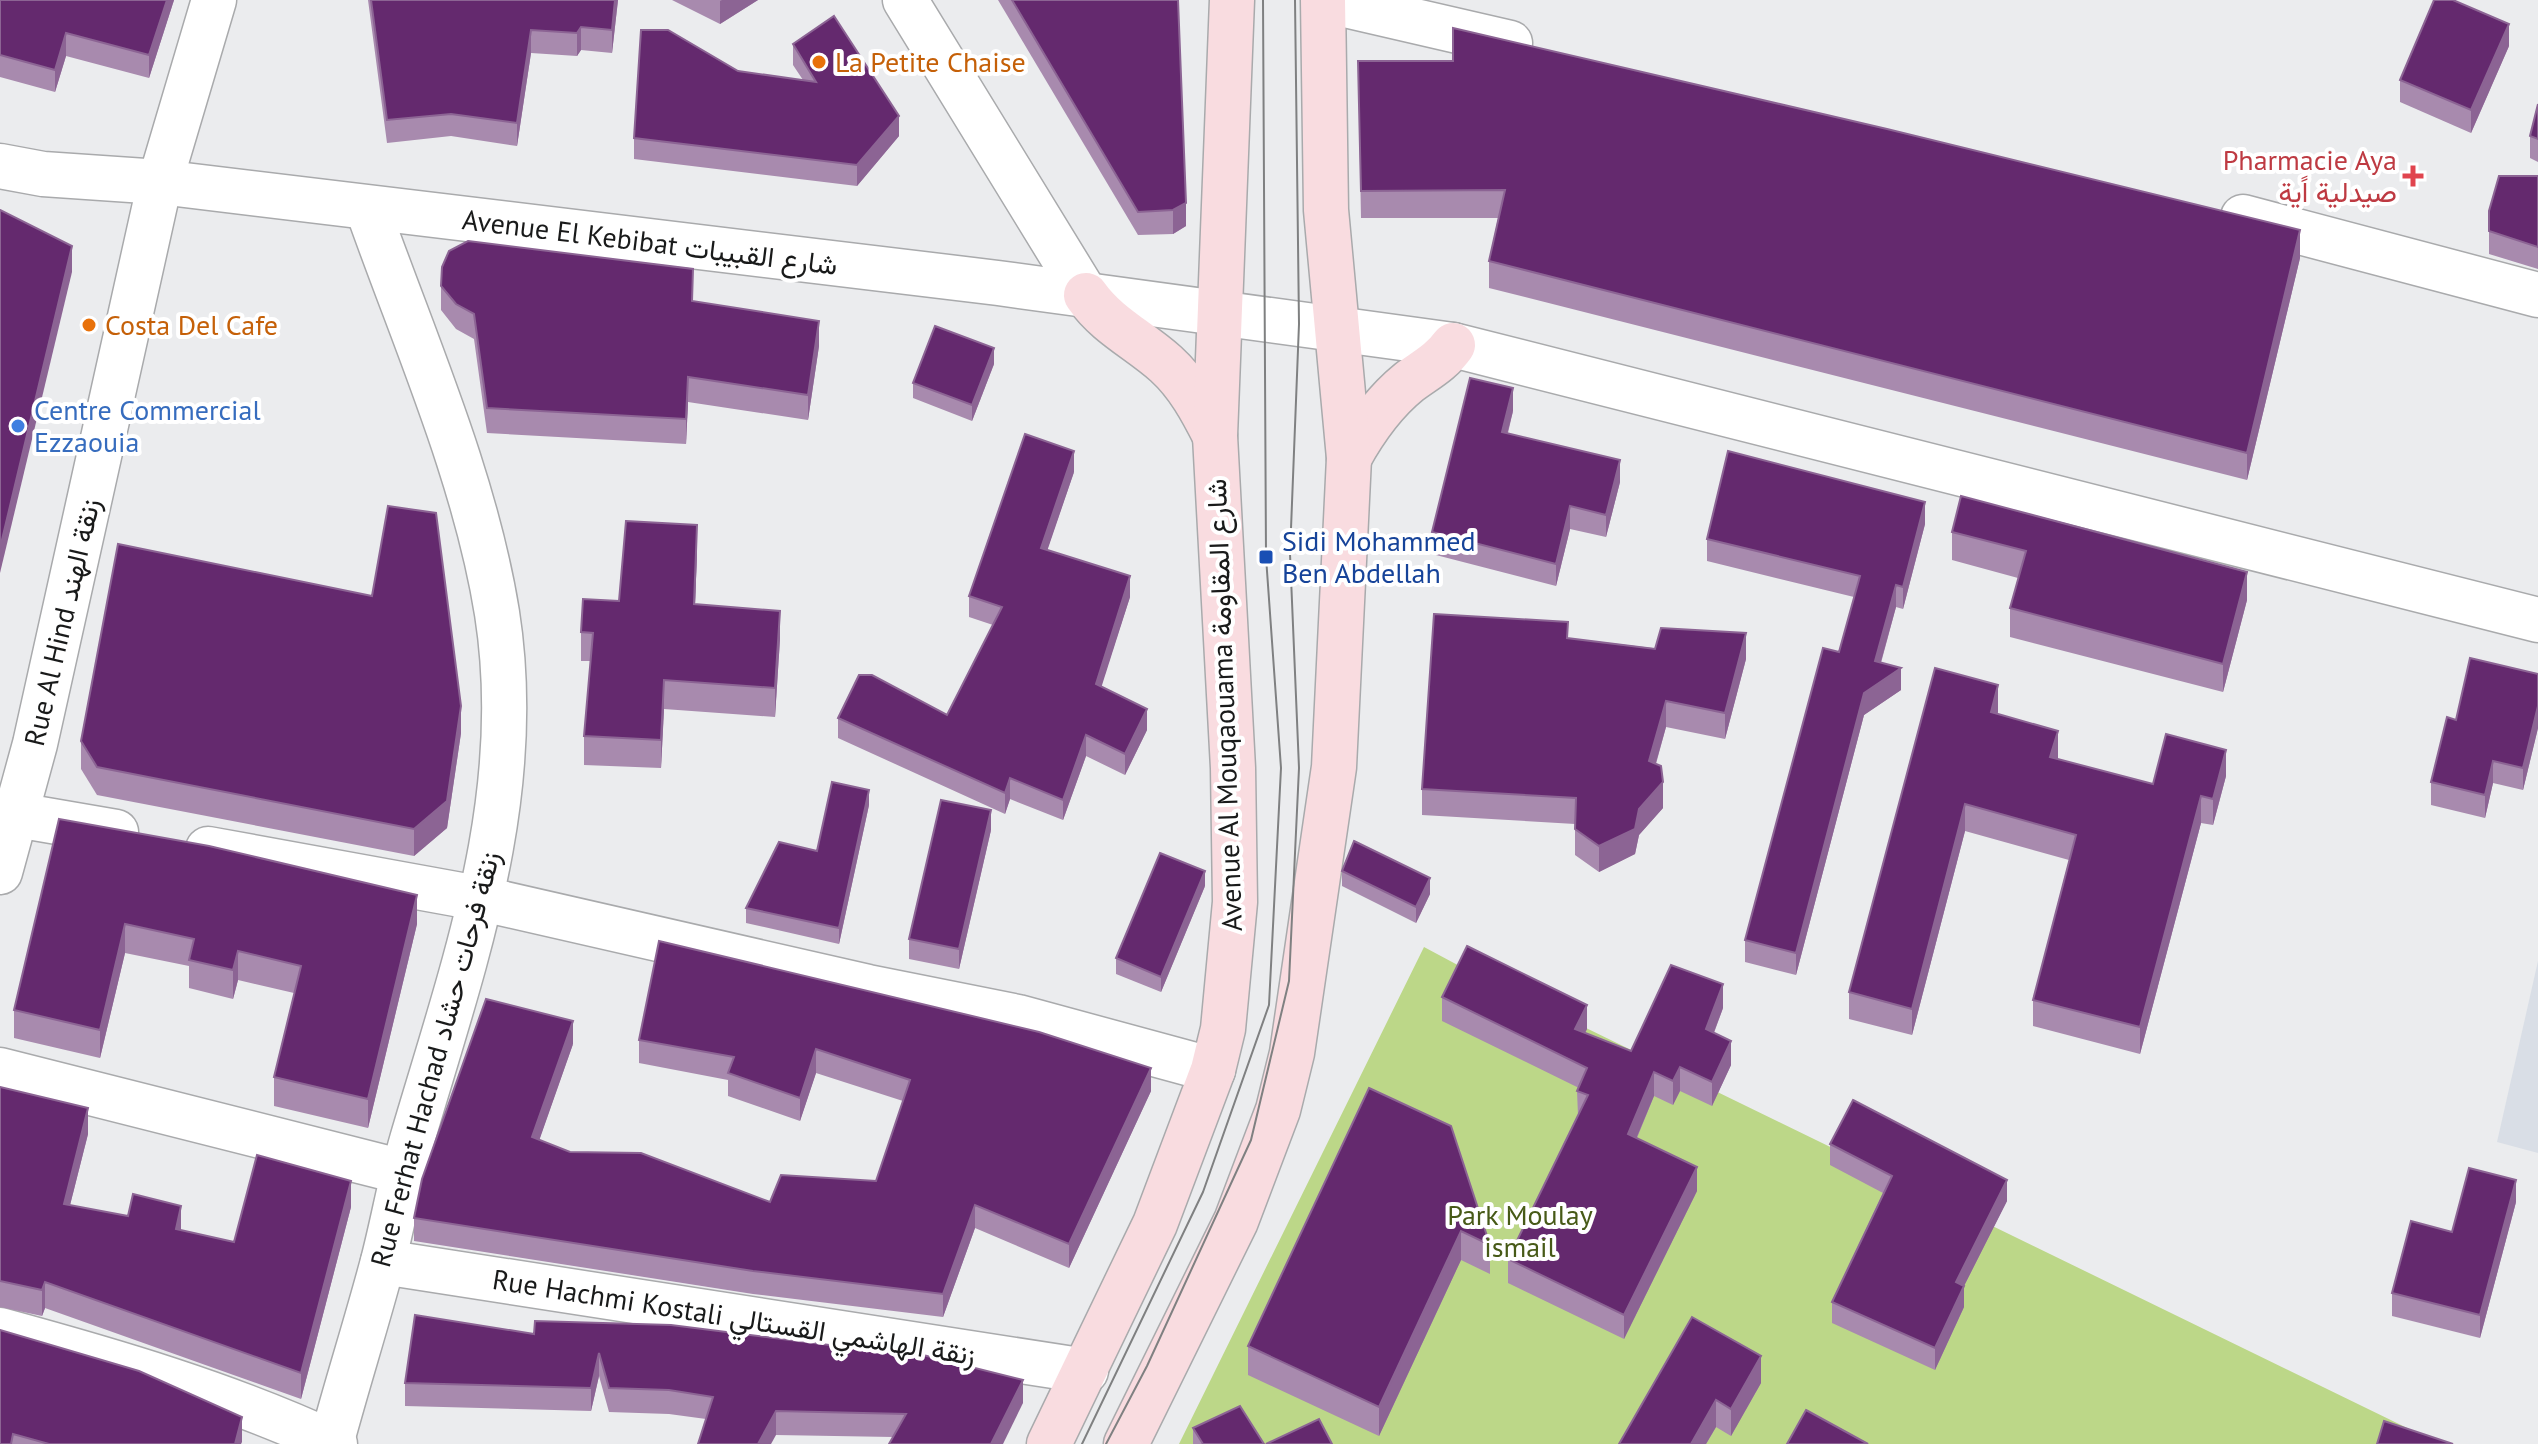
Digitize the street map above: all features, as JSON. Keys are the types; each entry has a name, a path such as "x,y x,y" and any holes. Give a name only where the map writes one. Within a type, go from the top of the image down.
{"main road":[{"name":"Avenue Al Mouqaouama شارع المقاومة","path":"1049,1444 1155,1224 1213,1070 1223,1029 1235,902 1233,768 1215,436 1232,0"},
{"path":"1126,1444 1236,1221 1264,1153 1292,1053 1334,767 1342,656 1349,458 1318,328 1326,210 1323,0"},
{"path":"1086,295 1109,322 1169,366 1187,387 1215,436"},
{"path":"1349,458 1375,416 1391,398 1439,362 1453,345"}],"street":[{"name":"Rue Al Hind زنقة الهند","path":"0,872 17,815 18,742 160,182 214,0"},
{"path":"905,0 1086,295"},
{"path":"1323,0 1552,52"},
{"name":"Avenue El Kebibat شارع القبيبات","path":"0,166 43,174 160,182 368,210 1086,295 1453,345 1983,476 2538,620"},
{"path":"2209,209 2538,295"},
{"name":"Rue Ferhat Hachad زنقة فرحات حشاد","path":"332,1443 383,1262 403,1172 483,899 502,790 505,703 497,614 483,540 368,210"},
{"path":"17,815 483,899 868,987 1018,1017 1213,1070"},
{"path":"0,1070 403,1172"},
{"name":"Rue Hachmi Kostali زنقة الهاشمي القستالي","path":"383,1262 1086,1371"},
{"path":"0,1330 134,1367 332,1443"}],"shaded area":[{"path":"2538,961 2538,1153 2497,1142"}],"green space":[{"name":"Park Moulay ismail","path":"1424,947 1467,970 2440,1444 1179,1444"}],"building":[{"path":"0,0 167,0 149,55 66,33 55,70 0,55"},
{"path":"371,0 615,0 612,30 581,27 577,33 531,30 517,123 451,114 387,120"},
{"path":"1012,0 1178,0 1186,203 1173,210 1138,212"},
{"path":"2434,0 2453,0 2509,24 2471,110 2400,80"},
{"path":"834,16 899,116 857,165 634,138 641,30 668,30 738,71 816,82 793,44"},
{"path":"1453,28 1887,129 2300,230 2247,453 1489,261 1505,190 1361,191 1358,61 1453,61"},
{"path":"2538,104 2538,139 2530,136"},
{"path":"2499,176 2538,176 2538,247 2489,231 2489,211"},
{"name":"Centre Commercial Ezzaouia","path":"0,210 72,246 0,548"},
{"path":"468,241 693,269 692,301 819,321 808,395 688,377 686,419 487,408 474,314 456,304 441,286 442,267 449,251"},
{"path":"935,326 994,348 972,405 913,383"},
{"path":"1470,378 1513,388 1502,432 1620,460 1606,515 1570,506 1556,564 1432,532"},
{"path":"1025,434 1074,451 1041,548 1130,576 1096,684 1147,709 1125,754 1086,735 1063,800 1010,778 1005,793 838,718 859,675 872,675 947,715 1002,607 969,596"},
{"path":"1728,451 1925,502 1903,587 1896,585 1875,661 1901,668 1864,693 1796,953 1745,940 1823,648 1839,652 1860,576 1707,539"},
{"path":"1961,496 2247,572 2223,664 2010,608 2026,551 1952,532"},
{"path":"388,506 436,513 461,706 447,801 414,829 97,767 81,741 118,544 372,596"},
{"path":"626,521 697,525 694,604 780,611 775,688 664,680 661,740 584,736 593,633 581,632 583,599 619,601"},
{"path":"1434,614 1568,622 1567,638 1655,649 1661,628 1746,633 1725,713 1666,701 1649,761 1661,766 1663,782 1639,809 1635,829 1599,846 1575,829 1576,798 1422,789"},
{"path":"2470,658 2538,674 2538,706 2523,768 2493,761 2485,795 2431,782 2447,717 2456,720"},
{"path":"1935,668 1998,685 1991,712 2058,731 2050,757 2153,784 2166,734 2226,750 2213,799 2201,796 2140,1027 2033,1000 2076,835 1965,804 1912,1009 1849,992"},
{"path":"832,782 869,790 839,928 746,908 779,842 817,851"},
{"path":"941,800 991,810 959,949 909,939"},
{"path":"59,819 209,846 417,895 368,1099 274,1077 301,966 238,951 233,970 189,960 194,939 125,924 100,1030 14,1010"},
{"path":"1354,841 1430,878 1416,907 1342,871"},
{"path":"1160,853 1205,871 1161,977 1116,958"},
{"path":"659,941 1039,1032 1151,1068 1069,1244 975,1205 943,1294 753,1271 414,1218 422,1179 486,999 573,1021 532,1137 570,1152 641,1153 770,1202 781,1175 876,1181 910,1080 816,1049 800,1098 728,1073 734,1057 639,1040"},
{"path":"1467,946 1587,1005 1575,1029 1631,1051 1671,965 1723,984 1706,1029 1731,1041 1712,1082 1680,1067 1673,1081 1654,1072 1628,1134 1697,1167 1624,1315 1508,1259 1588,1095 1577,1091 1587,1068 1442,997"},
{"path":"0,1087 88,1108 64,1204 128,1216 133,1194 181,1206 176,1229 234,1242 257,1155 351,1181 301,1373 45,1282 42,1290 0,1281"},
{"path":"1369,1088 1451,1126 1490,1245 1461,1231 1379,1407 1248,1346"},
{"path":"1853,1100 2007,1180 1956,1282 1964,1286 1935,1348 1832,1302 1892,1176 1830,1144"},
{"path":"2469,1168 2516,1180 2480,1315 2392,1293 2411,1221 2452,1232"},
{"path":"415,1315 534,1334 535,1321 671,1325 885,1352 887,1346 1023,1380 991,1444 889,1444 906,1414 776,1411 758,1444 698,1444 713,1397 669,1390 609,1388 599,1353 591,1388 405,1383"},
{"path":"1692,1317 1761,1356 1731,1409 1716,1400 1691,1444 1619,1444"},
{"path":"0,1330 139,1371 242,1417 235,1444 49,1444 13,1434 11,1444 0,1444"},
{"path":"1240,1406 1264,1444 1203,1444 1193,1428"},
{"path":"1806,1410 1868,1444 1787,1444"},
{"path":"1319,1419 1332,1444 1266,1444"},
{"path":"2384,1421 2453,1444 2377,1444"}],"tram line":[{"path":"1082,1444 1203,1192 1269,1005 1281,768 1266,557 1263,0"},
{"path":"1106,1444 1147,1366 1251,1140 1289,981 1299,768 1290,554 1299,324 1295,0"}],"place":[{"name":"La Petite Chaise","path":"819,62"},
{"name":"Pharmacie Aya صيدلية اًية","path":"2413,176"},
{"name":"Costa Del Cafe","path":"89,325"},
{"name":"Centre Commercial Ezzaouia","path":"18,426"},
{"name":"Sidi Mohammed Ben Abdellah","path":"1266,557"}]}
